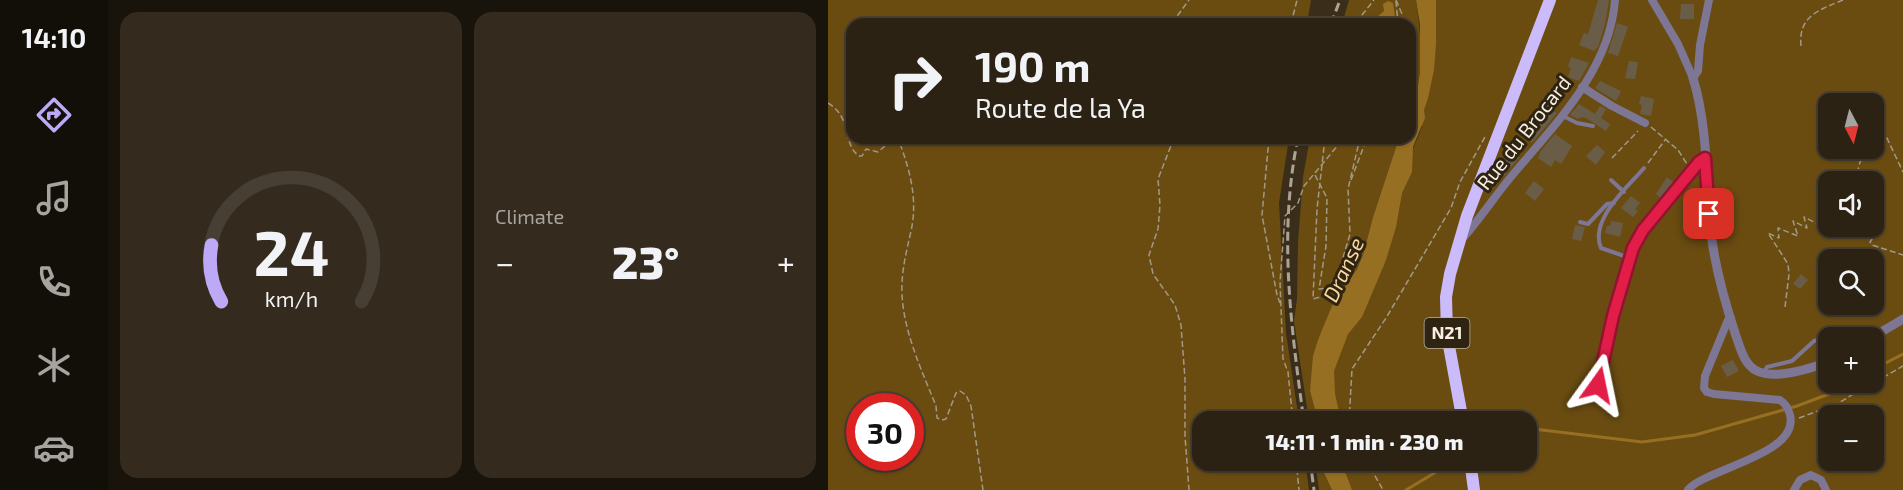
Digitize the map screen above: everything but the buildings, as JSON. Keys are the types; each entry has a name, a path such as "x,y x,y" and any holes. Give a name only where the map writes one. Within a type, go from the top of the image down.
{"main road":[{"name":"N21","path":"1461,411 1450,358 1446,322 1448,285 1457,245 1474,197 1550,0"},
{"path":"1471,471 1473,487"}],"street":[{"name":"Rue du Brocard","path":"1457,245 1563,116 1582,87 1606,39 1613,15 1614,0"},
{"path":"1652,0 1678,44 1693,78 1699,103 1713,245 1731,318 1743,354 1750,366 1764,373 1788,372 1818,364"},
{"path":"1693,78 1698,71 1700,45 1709,0"},
{"path":"1582,87 1645,123"},
{"path":"1598,385 1613,316 1630,258 1640,234 1700,160 1705,158"},
{"path":"1688,490 1699,482 1738,466 1776,443 1789,430 1790,417 1786,405 1776,400 1714,394 1705,390 1705,376 1728,320 1731,318"},
{"path":"1884,330 1903,319"},
{"path":"1794,490 1800,480 1811,475 1821,480 1826,490"}],"lane":[{"path":"1563,116 1577,123 1593,126"},
{"path":"1630,258 1604,250 1599,243 1598,234 1601,222 1614,203 1644,168"},
{"path":"1611,180 1624,192"},
{"path":"1580,222 1587,224 1607,204 1614,203"},
{"path":"1764,373 1767,367 1792,361 1818,340"}],"path":[{"path":"1176,18 1189,0"},
{"path":"1292,18 1297,0"},
{"path":"1361,18 1374,0"},
{"path":"1396,0 1398,18"},
{"path":"1396,0 1401,18"},
{"path":"1801,46 1801,27 1808,18 1843,0"},
{"path":"828,103 843,117 846,128"},
{"path":"1612,158 1645,123 1682,156 1689,175"},
{"path":"1350,411 1352,369 1386,318 1451,208 1460,182 1488,130"},
{"path":"1884,138 1886,136 1903,172"},
{"path":"1644,168 1665,139"},
{"path":"850,144 859,156 862,156 866,149 878,152 887,144"},
{"path":"900,144 910,173 913,195 911,231 902,273 902,298 908,329 936,406 937,418 946,419 956,393 960,391 966,394 971,406 983,490"},
{"path":"1172,144 1158,179 1160,205 1158,230 1149,255 1153,274 1174,305 1181,325 1189,490"},
{"path":"1268,144 1262,215 1277,295 1281,303"},
{"path":"1324,144 1319,184 1313,299 1324,296 1340,268 1350,234 1348,189 1359,144"},
{"path":"1292,411 1288,372 1283,359 1280,282 1285,216 1298,203 1304,186 1339,144"},
{"path":"1348,189 1365,144"},
{"path":"1314,174 1327,198 1326,246 1319,289 1328,288"},
{"path":"1785,307 1788,264 1768,234 1779,238 1778,228 1798,236 1793,221 1807,228 1804,217 1818,224"},
{"path":"1870,237 1872,239 1869,242 1872,245 1903,255"},
{"path":"1884,376 1903,366"},
{"path":"1790,417 1827,408 1854,393"},
{"path":"1297,471 1299,490"},
{"path":"1372,471 1383,490"}],"shaded area":[{"path":"828,0 1311,0 1308,18 846,18 846,144 1288,144 1279,203 1286,333 1298,411 1192,411 1192,471 1306,471 1309,490 828,490"},
{"path":"1349,0 1416,0 1421,56 1416,92 1416,18 1393,18 1385,8 1383,14 1377,18 1344,18"},
{"name":"Dranse","path":"1416,0 1436,0 1434,70 1424,110 1425,118 1416,140 1416,91 1420,72 1420,25"},
{"path":"1424,0 1903,0 1903,490 1348,490 1343,471 1537,471 1537,411 1326,411 1323,400 1344,316 1422,127"},
{"path":"1388,1 1393,3 1395,18 1376,18 1384,11 1383,4"},
{"path":"1309,144 1397,144 1363,255 1357,269 1333,306 1319,337 1310,391 1315,411 1308,411 1294,321 1297,299 1298,242 1303,177"},
{"name":"Dranse","path":"1397,144 1414,144 1412,172 1402,193 1396,227 1386,260 1362,317 1348,334 1334,371 1339,411 1315,411 1310,391 1313,356 1332,306 1357,269"},
{"path":"1316,471 1323,471 1332,490 1319,490"},
{"path":"1323,471 1345,471 1352,490 1332,490"}],"waterway":[{"path":"1884,364 1903,354"},
{"path":"1537,429 1642,442 1695,435 1797,406 1831,393"},
{"path":"1406,490 1438,471"}],"railway":[{"path":"1333,18 1340,0"},
{"path":"1297,144 1292,174 1288,244 1291,315 1303,411"},
{"path":"1311,471 1314,490"}],"route":[{"path":"1598,385 1613,316 1636,241 1700,160 1705,158 1709,214"}]}
